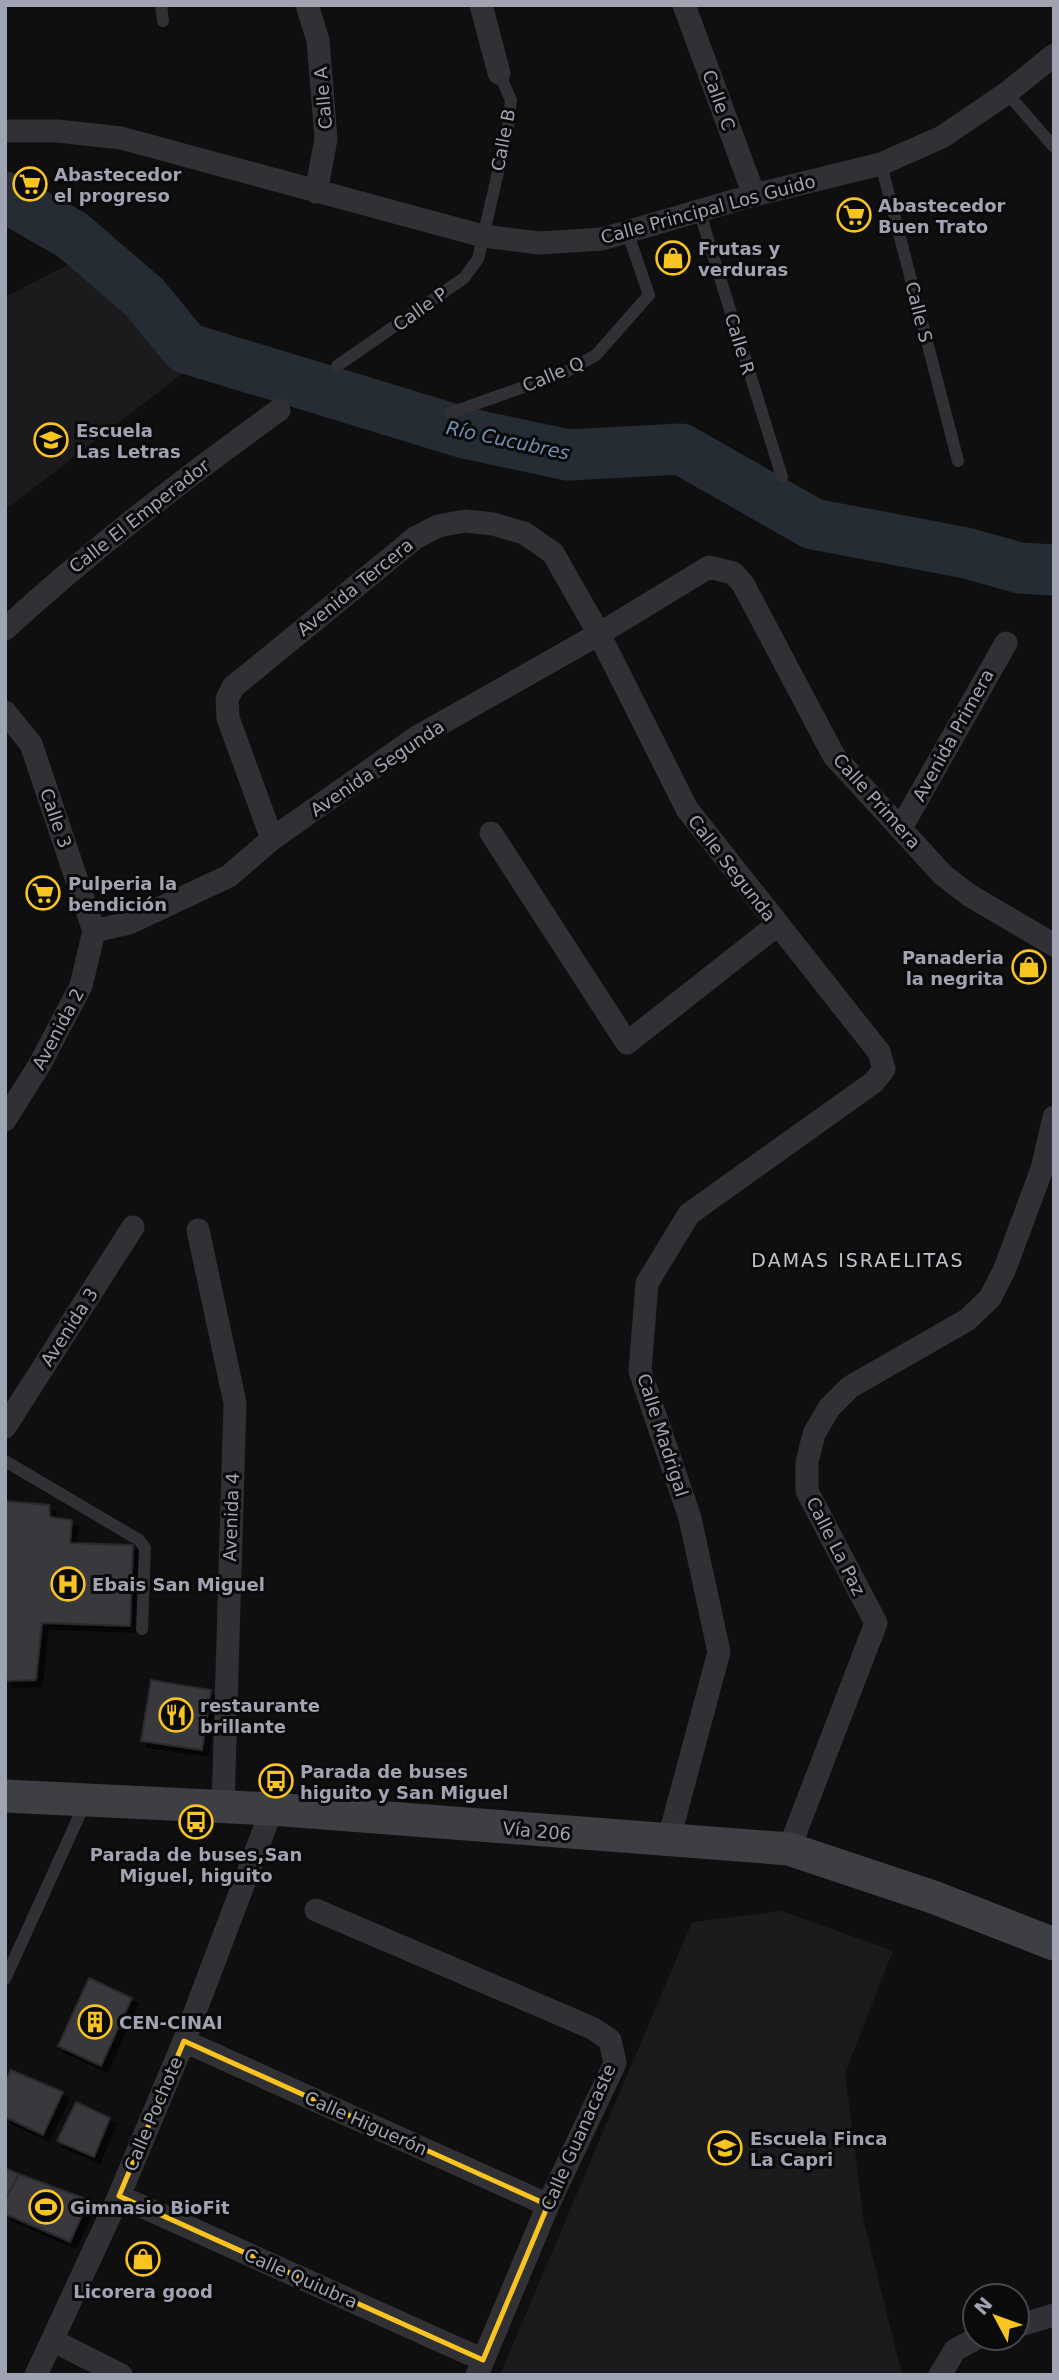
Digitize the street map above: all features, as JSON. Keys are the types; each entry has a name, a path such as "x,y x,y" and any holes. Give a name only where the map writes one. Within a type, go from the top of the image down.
{"main road":[{"name":"Vía 206","path":"5,1796 272,1809 668,1842 789,1849 933,1897 1054,1944"}],"street":[{"name":"Calle A","path":"307,5 318,40 326,139 316,192"},
{"name":"Calle B","path":"481,5 499,73"},
{"name":"Calle C","path":"684,5 754,195"},
{"name":"Calle Principal Los Guido","path":"5,131 58,131 121,138 483,236 539,243 602,239 754,195 881,164 942,137 1007,93 1054,55"},
{"name":"Calle El Emperador","path":"5,629 60,578 160,496 279,410"},
{"name":"Avenida Tercera","path":"272,839 228,718 226,699 233,687 415,538 438,526 465,521 493,524 524,533 554,553 599,634"},
{"name":"Avenida Segunda","path":"94,931 141,918 229,876 272,839 417,737 599,634 709,567 733,573"},
{"name":"Calle Primera","path":"733,573 743,584 834,756 943,875 969,895 1054,945"},
{"name":"Calle Segunda","path":"599,634 687,809 879,1052 884,1069 874,1082"},
{"name":"Avenida Primera","path":"901,828 1006,642"},
{"name":"Calle 3","path":"5,712 31,744 94,931"},
{"path":"491,833 627,1044 777,925"},
{"name":"Avenida 2","path":"5,1121 40,1064 82,986 94,931"},
{"name":"Calle Madrigal","path":"668,1842 719,1652 690,1518 640,1371 647,1283 689,1214 874,1082"},
{"name":"Calle La Paz","path":"789,1849 876,1623 807,1491 807,1462 814,1434 829,1408 850,1387 967,1320 990,1298 1004,1271 1042,1169 1054,1117"},
{"name":"Avenida 3","path":"5,1427 133,1227"},
{"name":"Avenida 4","path":"198,1230 235,1403 223,1807"},
{"name":"Calle Pochote","path":"36,2375 54,2342 119,2196 184,2041 272,1809"},
{"name":"Calle Guanacaste","path":"316,1910 592,2028 610,2040 615,2063 548,2205 480,2367"},
{"name":"Calle Higuerón","path":"184,2041 548,2205"},
{"name":"Calle Quiubra","path":"119,2196 480,2367"},
{"path":"1031,2322 1054,2315"},
{"path":"54,2342 121,2375"},
{"path":"940,2375 955,2350 961,2347"}],"lane":[{"path":"161,5 163,21"},
{"name":"Calle B","path":"483,236 511,100 499,73"},
{"path":"1007,93 1054,147"},
{"name":"Calle S","path":"881,164 958,461"},
{"name":"Calle R","path":"699,210 782,477"},
{"name":"Calle Q","path":"450,413 566,372 596,355 649,295 627,231"},
{"name":"Calle P","path":"337,366 464,278 478,260 483,236"},
{"path":"5,1461 138,1539 145,1548 142,1629"},
{"path":"5,1979 86,1800"}],"highlighted area":[{"path":"184,2041 548,2205 483,2360 119,2196"}],"shaded area":[{"name":"Escuela Las Letras","path":"75,261 187,370 5,510 5,297"},
{"name":"Escuela Finca La Capri","path":"782,1911 893,1951 845,2073 864,2223 902,2375 500,2375 692,1922"}],"building":[{"name":"Ebais San Miguel","path":"5,1501 49,1505 50,1517 72,1520 70,1543 133,1545 130,1626 42,1623 36,1680 5,1681"},
{"name":"restaurante brillante","path":"151,1680 211,1690 202,1750 141,1741"},
{"name":"CEN-CINAI","path":"89,1978 132,1998 101,2066 58,2046"},
{"path":"11,2070 63,2092 43,2135 5,2117 5,2081"},
{"path":"76,2102 110,2118 94,2157 57,2141"},
{"path":"5,2168 19,2174 5,2200"},
{"name":"Gimnasio BioFit","path":"19,2174 89,2200 70,2242 5,2214 5,2200"}],"waterway":[{"name":"Río Cucubres","path":"5,197 72,235 144,297 186,348 465,433 568,455 681,449 813,524 966,553 1020,568 1054,570"}],"place":[{"name":"Abastecedor el progreso","path":"30,184"},
{"name":"Abastecedor Buen Trato","path":"854,215"},
{"name":"Frutas y verduras","path":"673,258"},
{"name":"Escuela Las Letras","path":"51,440"},
{"name":"Pulperia la bendición","path":"43,893"},
{"name":"Panaderia la negrita","path":"1029,967"},
{"name":"Ebais San Miguel","path":"68,1584"},
{"name":"restaurante brillante","path":"176,1715"},
{"name":"Parada de buses higuito y San Miguel","path":"276,1781"},
{"name":"Parada de buses,San Miguel, higuito","path":"196,1822"},
{"name":"CEN-CINAI","path":"95,2022"},
{"name":"Escuela Finca La Capri","path":"725,2148"},
{"name":"Gimnasio BioFit","path":"46,2207"},
{"name":"Licorera good","path":"143,2259"}],"district":[{"name":"DAMAS ISRAELITAS","path":"858,1260"}]}
